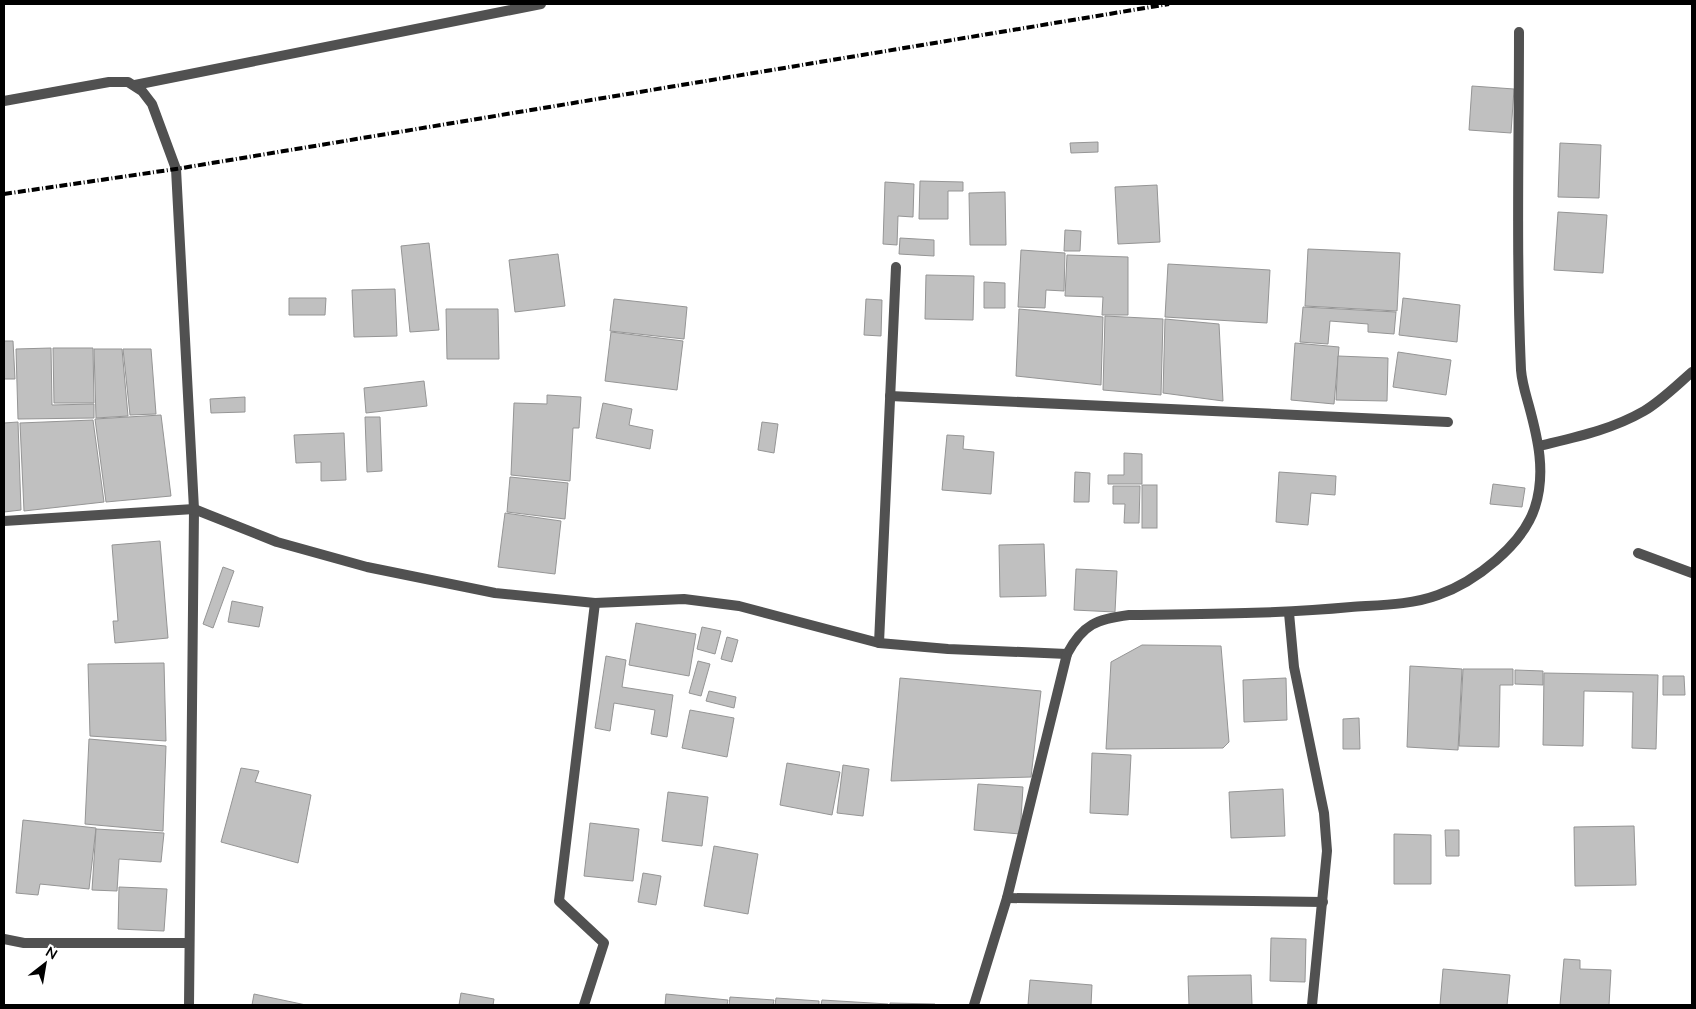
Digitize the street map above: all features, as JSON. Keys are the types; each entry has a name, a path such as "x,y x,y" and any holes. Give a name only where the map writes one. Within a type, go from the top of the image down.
{"street":[{"path":"135,85 542,4"},
{"path":"974,1005 1007,898 1067,654 1082,631 1106,617 1289,613 1404,603 1437,596 1468,582 1495,562 1512,543 1535,508 1540,474 1539,446 1521,377 1518,314 1519,32"},
{"path":"4,101 109,82 128,82 135,85 152,104 176,169 194,509 189,1005"},
{"path":"879,643 896,267"},
{"path":"1539,446 1595,433 1646,410 1692,372"},
{"path":"890,396 1448,422"},
{"path":"4,521 194,509 278,542 367,567 494,593 595,603 684,599 729,605 879,643 1067,654"},
{"path":"1638,552 1692,573"},
{"path":"584,1005 604,943 559,901 595,603"},
{"path":"1289,613 1294,667 1324,813 1327,851 1312,1005"},
{"path":"1007,898 1323,902"},
{"path":"4,939 24,943 189,943"}],"building":[{"path":"1472,86 1514,89 1511,133 1469,130"},
{"path":"1098,142 1098,152 1071,153 1070,143"},
{"path":"1560,143 1601,145 1599,198 1558,197"},
{"path":"920,181 963,182 963,191 948,191 948,219 919,219"},
{"path":"885,182 914,184 913,217 898,216 897,245 883,244"},
{"path":"1157,185 1160,242 1118,244 1115,187"},
{"path":"1005,192 1006,245 970,245 969,193"},
{"path":"1558,212 1607,215 1603,273 1554,270"},
{"path":"1065,230 1081,231 1080,251 1064,251"},
{"path":"900,238 934,240 934,256 899,254"},
{"path":"429,243 439,330 410,332 401,246"},
{"path":"1308,249 1400,253 1397,311 1305,306"},
{"path":"1021,250 1065,253 1064,291 1046,290 1045,308 1018,307"},
{"path":"558,254 565,306 515,312 509,260"},
{"path":"1067,255 1128,257 1128,315 1102,315 1103,297 1065,296"},
{"path":"1168,264 1270,270 1267,323 1165,317"},
{"path":"926,275 974,276 973,320 925,319"},
{"path":"984,282 1005,283 1005,308 984,308"},
{"path":"395,289 397,336 354,337 352,290"},
{"path":"289,298 326,298 325,315 289,315"},
{"path":"1403,298 1460,305 1457,342 1399,335"},
{"path":"614,299 687,307 684,339 610,331"},
{"path":"866,299 882,300 881,336 864,335"},
{"path":"1303,307 1396,312 1394,334 1368,332 1368,324 1330,321 1328,344 1300,342"},
{"path":"446,309 498,309 499,359 447,359"},
{"path":"1019,309 1103,317 1101,385 1016,376"},
{"path":"1105,316 1163,319 1161,395 1103,390"},
{"path":"1165,319 1219,324 1223,401 1163,393"},
{"path":"611,332 683,341 677,390 605,381"},
{"path":"4,341 13,341 15,379 4,379"},
{"path":"1295,343 1339,347 1334,404 1291,400"},
{"path":"51,348 52,405 94,404 94,418 18,419 16,349"},
{"path":"53,348 93,348 94,403 54,403"},
{"path":"94,349 122,349 128,416 96,418"},
{"path":"123,349 151,349 156,414 130,415"},
{"path":"1398,352 1451,360 1446,395 1393,387"},
{"path":"1338,356 1388,358 1387,401 1336,400"},
{"path":"424,381 427,406 366,413 364,388"},
{"path":"547,395 581,397 579,428 573,428 570,481 511,475 514,403 547,404"},
{"path":"245,397 245,412 211,413 210,399"},
{"path":"603,403 632,409 629,425 653,430 650,449 596,438"},
{"path":"161,415 171,496 106,502 95,419"},
{"path":"365,417 380,417 382,471 367,472"},
{"path":"93,420 104,502 24,511 20,423"},
{"path":"18,422 21,510 4,512 4,423"},
{"path":"762,422 778,424 774,453 758,450"},
{"path":"344,433 346,480 321,481 321,462 296,463 294,435"},
{"path":"947,435 964,436 963,449 994,452 991,494 942,490"},
{"path":"1124,453 1142,454 1142,484 1108,484 1108,475 1124,475"},
{"path":"1075,472 1090,473 1089,502 1074,502"},
{"path":"1279,472 1336,476 1335,495 1311,493 1308,525 1276,522"},
{"path":"510,477 568,483 565,519 507,512"},
{"path":"1493,484 1525,488 1522,507 1490,504"},
{"path":"1142,485 1157,485 1157,528 1142,528"},
{"path":"1113,486 1140,486 1139,523 1124,523 1125,504 1113,504"},
{"path":"505,513 561,521 555,574 498,567"},
{"path":"160,541 168,638 115,643 113,621 118,621 112,545"},
{"path":"1044,544 1046,596 1000,597 999,545"},
{"path":"223,567 234,571 213,628 203,624"},
{"path":"1076,569 1117,571 1115,612 1074,610"},
{"path":"232,601 263,607 259,627 228,622"},
{"path":"636,623 696,634 689,676 629,665"},
{"path":"702,627 721,631 715,654 697,649"},
{"path":"727,637 738,640 732,662 721,659"},
{"path":"1142,645 1221,646 1229,742 1223,748 1106,749 1111,662"},
{"path":"606,656 626,660 622,687 673,695 667,737 651,734 655,710 614,703 610,731 595,728"},
{"path":"698,661 710,664 701,696 689,693"},
{"path":"164,663 166,741 90,736 88,664"},
{"path":"1410,666 1462,669 1458,750 1407,747"},
{"path":"1463,669 1513,669 1513,685 1500,685 1499,747 1459,746"},
{"path":"1515,670 1543,671 1543,685 1515,684"},
{"path":"1544,673 1658,675 1656,749 1632,748 1633,692 1584,691 1583,746 1543,745"},
{"path":"1663,676 1684,676 1685,695 1663,695"},
{"path":"900,678 1041,691 1031,777 891,781"},
{"path":"1286,678 1287,720 1244,722 1243,680"},
{"path":"709,691 736,697 734,708 706,701"},
{"path":"690,710 734,718 727,757 682,748"},
{"path":"1359,718 1360,749 1343,749 1343,719"},
{"path":"89,739 166,746 163,831 85,824"},
{"path":"1092,753 1131,755 1128,815 1090,813"},
{"path":"787,763 840,772 832,815 780,805"},
{"path":"843,765 869,769 863,816 837,813"},
{"path":"241,768 259,771 255,782 311,795 298,863 221,842"},
{"path":"978,784 1023,787 1020,834 974,830"},
{"path":"1283,789 1285,836 1231,838 1229,792"},
{"path":"668,792 708,797 702,846 662,841"},
{"path":"23,820 96,828 89,889 40,884 38,895 16,893"},
{"path":"590,823 639,829 633,881 584,876"},
{"path":"1634,826 1636,885 1575,886 1574,827"},
{"path":"96,829 164,833 161,862 119,859 117,891 92,890"},
{"path":"1445,830 1459,830 1459,856 1446,856"},
{"path":"1394,834 1431,835 1431,884 1394,884"},
{"path":"714,846 758,854 748,914 704,906"},
{"path":"643,873 661,876 656,905 638,902"},
{"path":"119,887 167,889 164,931 118,929"},
{"path":"1271,938 1306,939 1305,982 1270,981"},
{"path":"1564,959 1580,960 1580,969 1611,970 1609,1005 1560,1005"},
{"path":"1443,969 1510,975 1507,1005 1440,1005"},
{"path":"1251,975 1252,1005 1189,1005 1188,976"},
{"path":"1030,980 1092,985 1091,1005 1028,1005"},
{"path":"461,993 494,999 493,1005 459,1005"},
{"path":"254,994 306,1005 252,1005"},
{"path":"666,994 728,1000 727,1005 665,1005"},
{"path":"730,997 774,1000 773,1005 729,1005"},
{"path":"776,998 819,1001 819,1005 775,1005"},
{"path":"822,1000 888,1004 888,1005 821,1005"},
{"path":"890,1003 935,1004 935,1005 890,1005"}],"railway":[{"path":"4,194 176,169 1169,4"}]}
